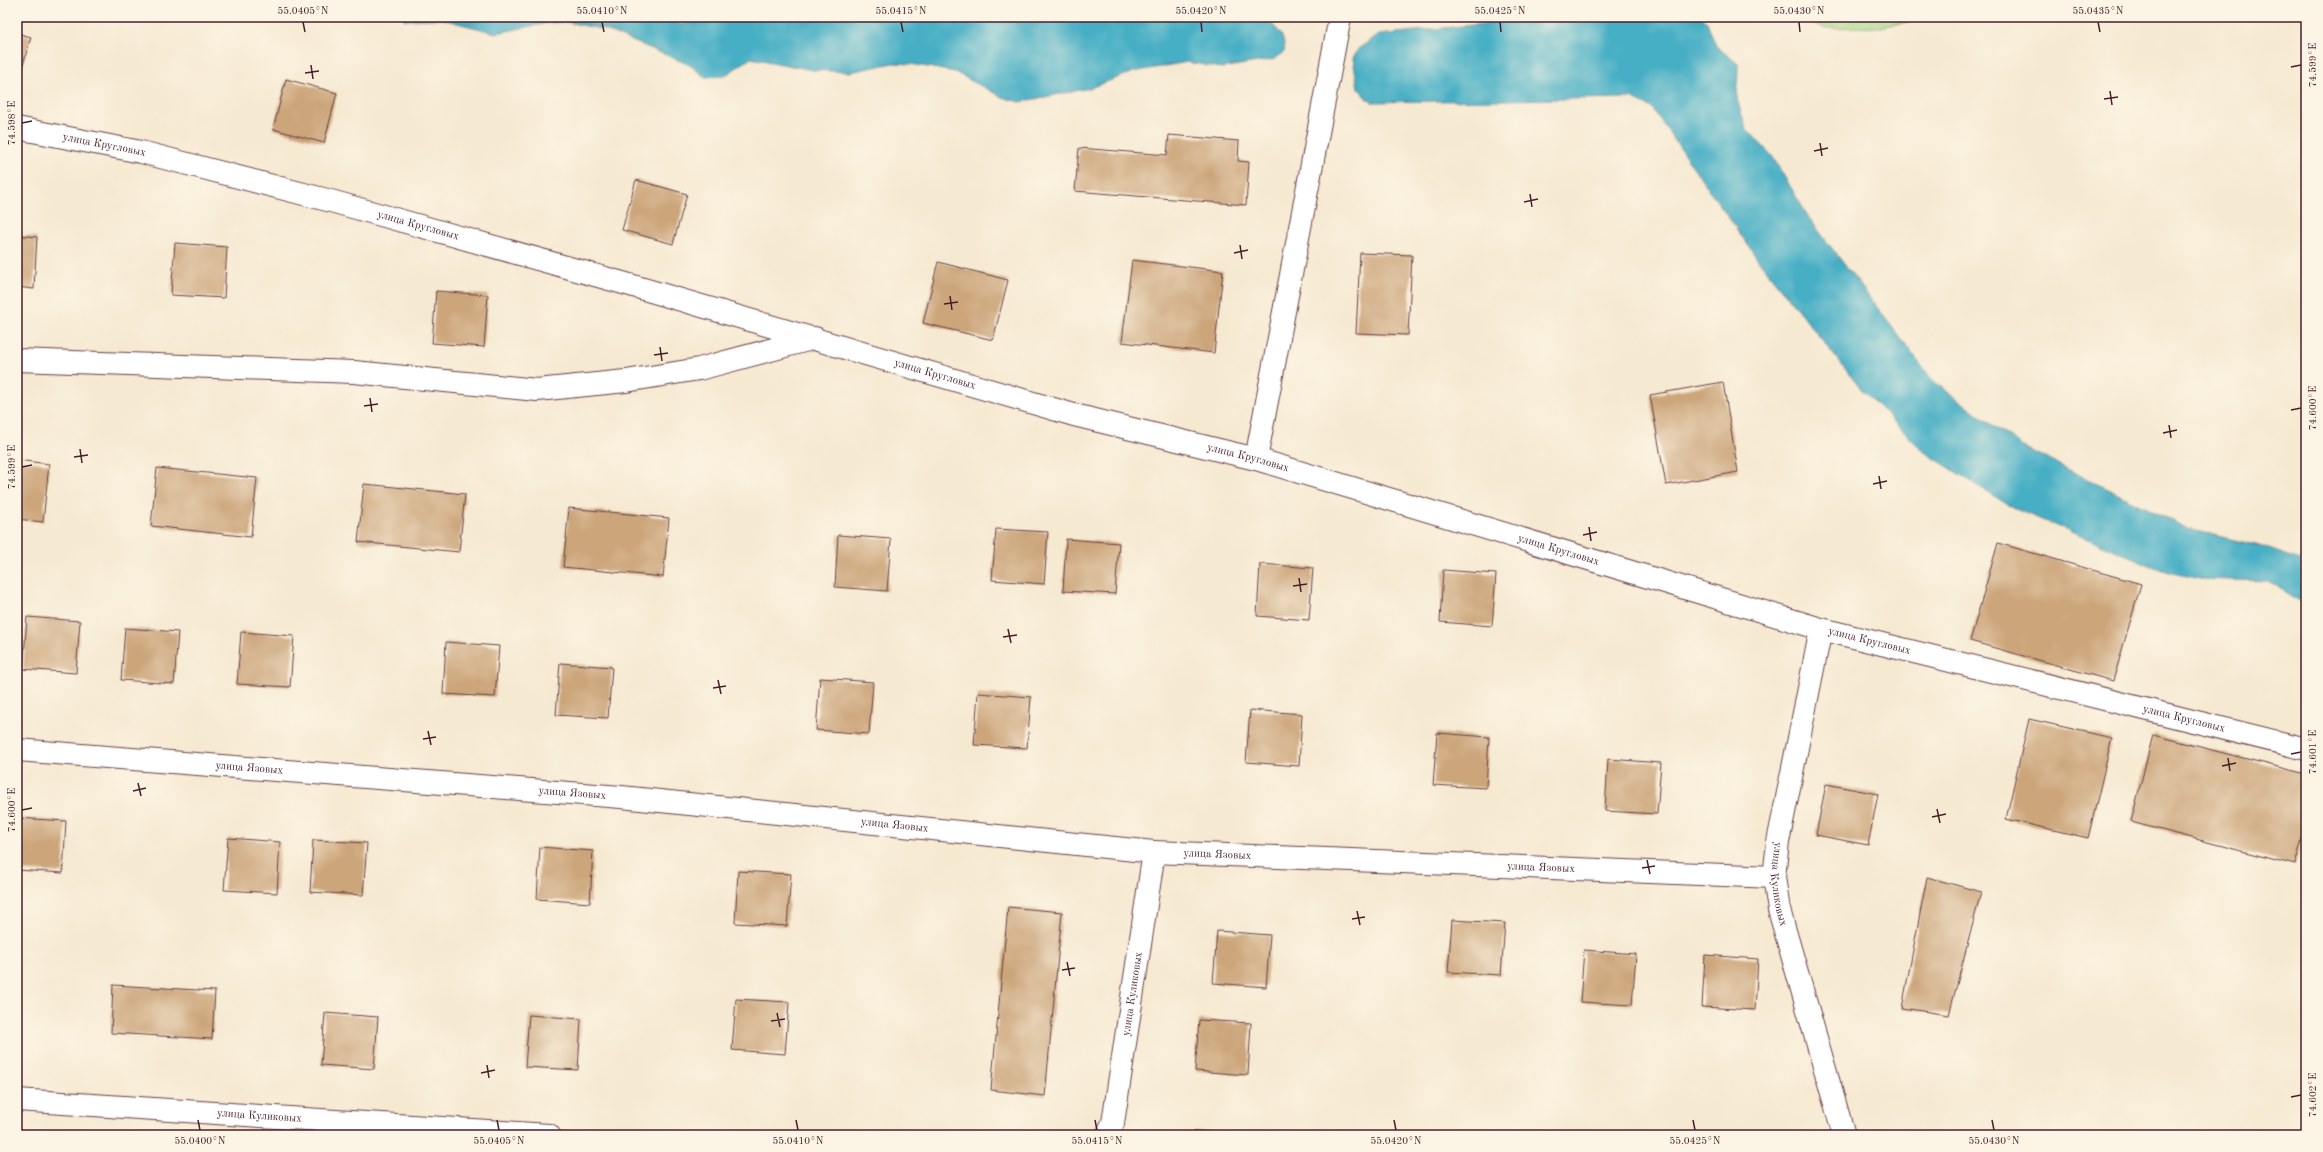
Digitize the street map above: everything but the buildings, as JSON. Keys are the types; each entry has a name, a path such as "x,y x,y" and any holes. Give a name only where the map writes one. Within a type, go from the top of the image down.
{"street":[{"path":"1256,459 1340,17"},
{"name":"улица Кругловых","path":"17,128 141,152 331,201 815,338 1074,415 1256,459 1821,629 2306,749"},
{"path":"17,360 354,372 537,390 626,381 699,369 815,338"},
{"name":"улица Куликовых","path":"1821,629 1778,842 1774,877 1779,910 1844,1135"},
{"name":"улица Язовых","path":"17,750 621,797 1154,852 1774,877"},
{"name":"улица Куликовых","path":"1107,1135 1113,1123 1154,852"},
{"name":"улица Куликовых","path":"17,1100 549,1135"}],"green space":[{"path":"1795,17 1932,17 1881,27 1826,28"}],"water":[{"path":"402,17 650,17 680,24 732,17 993,17 1005,22 1070,17 1265,17 1282,36 1284,52 1275,59 1222,68 1187,62 1133,72 1090,88 1020,102 1002,97 955,72 911,64 893,63 850,72 813,70 751,58 724,76 705,77 690,65 606,30 567,22 548,23 496,33 442,19 405,20"},
{"path":"1547,17 1702,17 1707,22 1716,46 1738,64 1737,99 1746,128 1772,156 1809,218 1933,381 2021,446 2188,529 2260,546 2306,562 2306,601 2297,599 2268,581 2199,579 2165,571 2013,508 1923,451 1861,389 1759,261 1652,108 1631,98 1371,102 1358,88 1353,58 1358,49 1378,35"}]}
